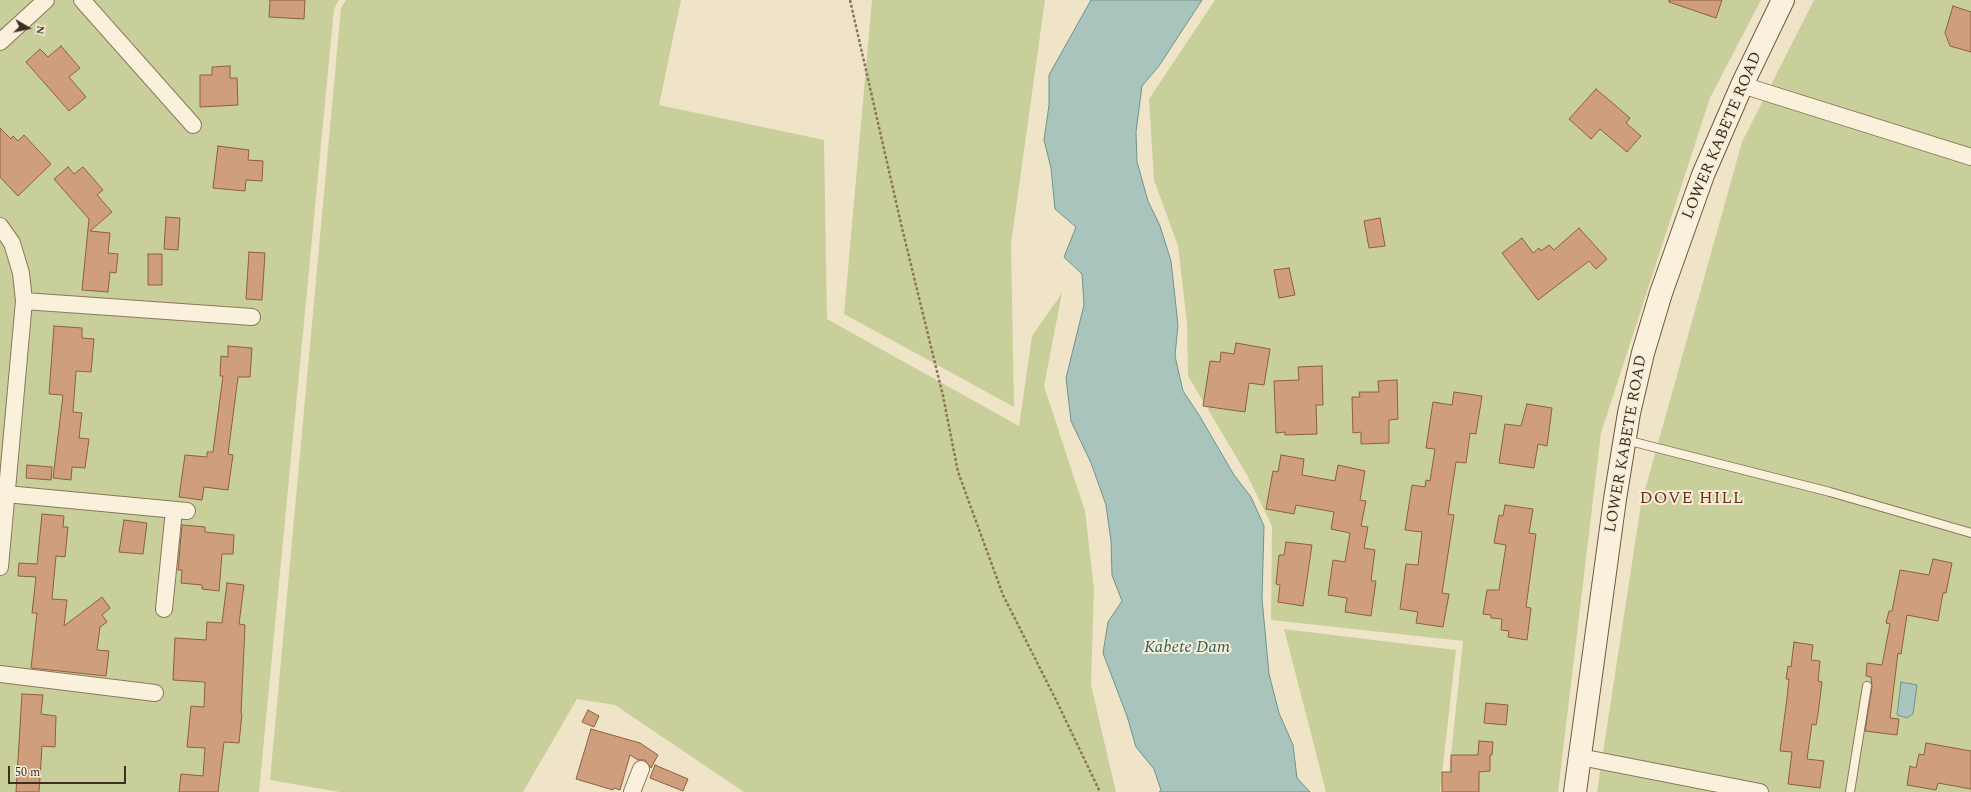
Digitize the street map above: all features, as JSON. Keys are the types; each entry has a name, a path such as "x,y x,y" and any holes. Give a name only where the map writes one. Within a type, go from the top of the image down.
{"main road":[{"name":"LOWER KABETE ROAD","path":"1575,792 1625,440 1635,382 1661,293 1703,175 1742,85 1782,0"}],"street":[{"path":"0,42 46,0"},
{"path":"82,0 193,125"},
{"path":"1742,85 1971,157"},
{"path":"0,226 12,243 21,273 24,301 0,567"},
{"path":"24,301 252,317"},
{"path":"6,494 180,511 164,609"},
{"path":"0,674 155,692"},
{"path":"1580,757 1760,792"},
{"path":"632,792 641,769"}],"lane":[{"path":"1625,440 1830,492 1971,533"},
{"path":"1850,792 1867,686"}],"path":[{"path":"850,0 902,228 943,396 958,472 1003,595 1100,792"}],"green space":[{"path":"0,0 339,0 334,9 259,792 0,792"},
{"path":"346,0 681,0 659,105 824,140 827,319 1019,426 1032,336 1062,293 1044,386 1085,511 1094,589 1091,685 1116,792 744,792 615,705 577,699 523,792 340,792 270,780 341,8"},
{"path":"872,0 1045,0 1011,244 1014,407 844,314"},
{"path":"1215,0 1761,0 1710,98 1601,433 1558,792 1447,792 1463,641 1271,620 1272,526 1247,475 1188,376 1187,323 1178,246 1154,180 1149,99"},
{"path":"1814,0 1971,0 1971,792 1597,792 1641,504 1742,142"},
{"path":"1284,629 1456,650 1440,792 1326,792"}],"water":[{"name":"Kabete Dam","path":"1091,0 1202,0 1159,66 1142,86 1136,132 1137,162 1148,201 1160,226 1171,261 1178,325 1175,356 1183,391 1199,415 1234,475 1251,497 1264,526 1262,599 1269,674 1279,713 1293,745 1297,778 1310,792 1159,792 1161,790 1154,769 1136,747 1127,716 1103,653 1108,622 1122,601 1112,575 1111,541 1106,505 1091,463 1071,421 1066,378 1084,305 1082,274 1064,257 1076,227 1055,209 1051,168 1044,140 1049,105 1049,75"},
{"path":"1901,682 1917,685 1913,714 1907,718 1897,715"}],"building":[{"path":"270,0 305,0 304,19 269,17"},
{"path":"1669,0 1722,0 1716,18 1669,2"},
{"path":"1953,6 1971,12 1971,52 1950,46 1945,33"},
{"path":"61,46 80,68 69,77 86,97 69,111 26,62 40,49 48,57"},
{"path":"230,66 230,78 237,78 238,105 200,107 200,75 212,75 212,67"},
{"path":"1596,89 1630,118 1626,123 1641,136 1627,152 1600,129 1591,139 1569,119"},
{"path":"0,128 11,139 13,136 18,141 24,135 51,164 18,196 0,177"},
{"path":"218,146 249,150 248,160 263,161 262,181 246,180 245,191 213,188"},
{"path":"68,167 74,174 83,167 103,190 97,195 112,212 90,231 110,233 108,253 118,254 116,273 110,272 108,292 82,290 89,219 54,179"},
{"path":"166,217 180,218 178,250 164,249"},
{"path":"1380,218 1385,246 1369,248 1364,221"},
{"path":"1579,228 1607,259 1596,269 1589,261 1538,300 1502,253 1522,238 1533,253 1539,248 1541,251 1549,245 1554,250"},
{"path":"249,252 265,253 262,300 246,299"},
{"path":"148,254 162,254 162,285 148,285"},
{"path":"1289,268 1295,295 1279,298 1274,270"},
{"path":"54,326 82,328 82,338 94,339 91,372 76,371 73,412 82,413 79,438 89,439 85,468 72,467 71,480 53,478 63,395 49,394"},
{"path":"1236,343 1270,349 1264,385 1249,383 1245,412 1203,406 1210,361 1220,362 1221,352 1234,354"},
{"path":"228,346 252,348 250,377 238,377 228,454 233,455 228,490 204,487 202,500 179,497 185,455 207,457 207,452 213,452 223,376 220,376 221,356 228,357"},
{"path":"1322,366 1323,405 1316,405 1317,434 1285,435 1285,432 1276,433 1274,381 1299,380 1298,367"},
{"path":"1397,380 1398,419 1389,420 1389,443 1361,444 1361,432 1353,433 1352,397 1360,397 1359,392 1379,392 1378,381"},
{"path":"1454,392 1482,396 1476,434 1470,433 1466,463 1456,462 1448,514 1454,515 1442,593 1449,594 1443,627 1416,623 1418,612 1400,609 1406,564 1418,565 1422,532 1405,530 1412,485 1425,487 1426,480 1430,481 1435,449 1426,448 1433,402 1452,405"},
{"path":"1527,404 1552,408 1547,446 1538,444 1534,468 1499,463 1505,424 1521,426"},
{"path":"1281,455 1304,459 1302,475 1335,481 1338,465 1365,471 1360,500 1366,501 1361,526 1368,527 1364,548 1375,550 1371,581 1376,581 1371,616 1345,612 1347,598 1328,595 1333,560 1345,562 1350,533 1331,529 1334,512 1296,505 1294,514 1266,509 1273,471 1278,472"},
{"path":"27,465 52,467 51,480 26,478"},
{"path":"1505,505 1533,509 1529,533 1536,534 1526,607 1531,608 1527,640 1508,637 1509,631 1501,630 1502,619 1491,618 1491,615 1483,614 1487,590 1499,590 1506,545 1494,543 1499,515 1503,516"},
{"path":"42,514 64,516 63,527 68,527 65,557 56,556 52,599 67,600 64,626 102,597 110,608 102,615 107,622 100,627 97,650 109,651 106,676 31,668 37,613 32,613 36,577 18,576 19,563 37,564"},
{"path":"124,520 147,523 143,554 119,552"},
{"path":"182,525 205,527 205,532 234,535 233,554 222,554 219,591 202,589 202,585 181,583 182,570 178,570"},
{"path":"1286,542 1312,545 1303,606 1278,602 1280,585 1276,584 1279,555 1284,555"},
{"path":"1933,559 1952,563 1946,593 1943,593 1938,621 1907,615 1901,654 1898,653 1890,718 1899,719 1897,735 1865,731 1872,687 1871,677 1866,676 1867,663 1882,665 1890,624 1886,623 1889,611 1892,611 1900,570 1929,575"},
{"path":"227,583 244,585 239,624 245,625 242,714 239,743 224,742 218,792 179,792 181,774 203,776 205,748 187,747 191,706 204,707 205,682 173,680 175,638 206,640 207,622 222,623"},
{"path":"1794,642 1813,645 1811,660 1820,661 1818,681 1822,682 1818,714 1816,725 1812,724 1807,759 1824,761 1820,788 1788,784 1792,752 1780,751 1789,679 1786,679 1788,666 1791,667"},
{"path":"22,694 43,695 41,714 56,716 55,747 42,746 39,792 16,792"},
{"path":"1486,703 1508,705 1506,725 1484,723"},
{"path":"588,710 599,716 594,727 582,722"},
{"path":"591,729 640,743 658,755 651,768 645,760 638,760 630,755 620,790 614,788 613,790 576,779"},
{"path":"1479,741 1493,742 1492,755 1490,755 1490,771 1479,772 1479,792 1442,792 1442,772 1451,772 1451,755 1478,755"},
{"path":"1926,743 1971,751 1971,789 1938,783 1936,790 1907,785 1910,766 1916,768 1919,754 1924,755"},
{"path":"655,765 688,779 683,791 650,778"}],"district":[{"name":"DOVE HILL","path":"1692,500"}]}
